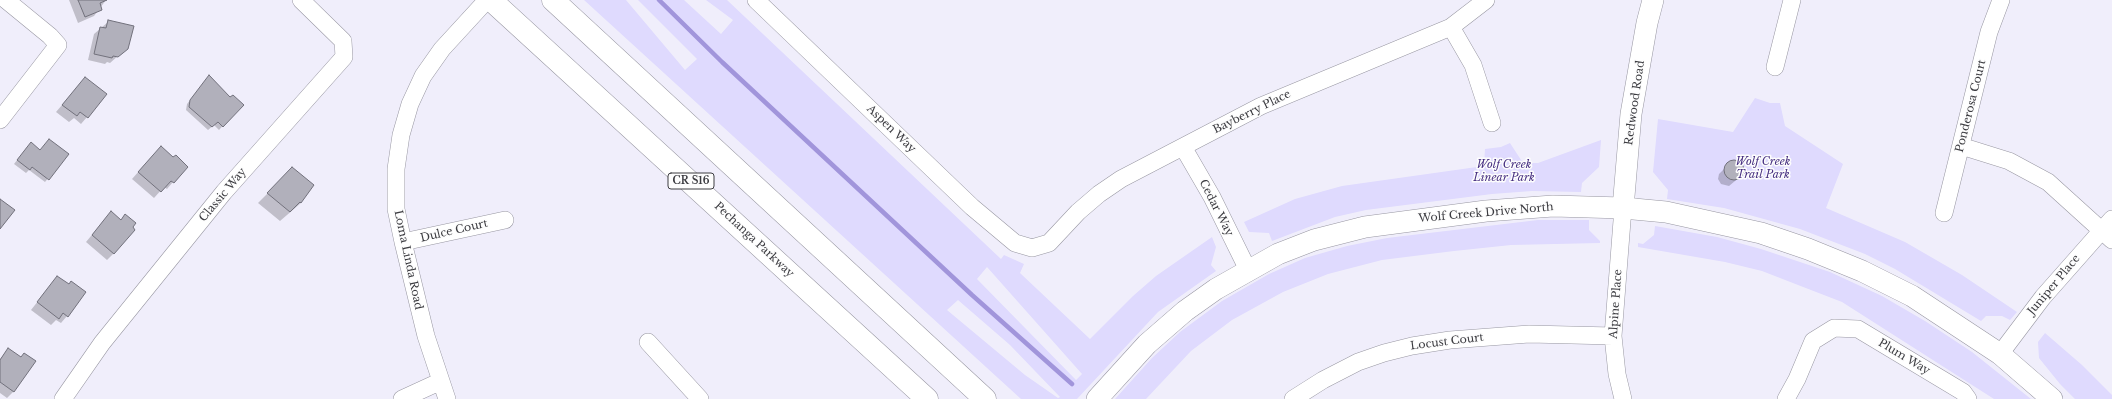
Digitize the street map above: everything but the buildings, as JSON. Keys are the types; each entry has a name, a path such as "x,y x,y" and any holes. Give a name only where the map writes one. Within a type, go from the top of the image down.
{"main road":[{"name":"Pechanga Parkway","path":"491,0 927,399"},
{"path":"552,0 985,399"}],"street":[{"path":"0,120 58,45 50,36 6,0"},
{"name":"Classic Way","path":"63,399 102,343 224,192 344,57 343,41 301,0"},
{"name":"Loma Linda Road","path":"447,399 439,382 426,336 403,242 396,209 396,169 401,135 410,104 423,76 442,49 487,0"},
{"name":"Aspen Way","path":"756,0 972,207 1015,243 1032,248"},
{"name":"Bayberry Place","path":"1032,248 1050,243 1078,212 1099,194 1121,179 1261,106 1451,27 1486,0"},
{"name":"Redwood Road","path":"1623,208 1631,114 1647,23 1653,0"},
{"path":"1775,67 1792,0"},
{"name":"Ponderosa Court","path":"1944,213 1962,146 1989,32 2001,0"},
{"path":"1451,27 1473,65 1492,123"},
{"path":"1962,146 2009,161 2029,170 2064,194 2109,229"},
{"name":"Cedar Way","path":"1183,147 1212,197 1248,270"},
{"name":"Wolf Creek Drive North","path":"1097,399 1147,344 1185,311 1216,289 1278,254 1314,240 1388,224 1486,210 1553,206 1623,208 1666,212 1709,220 1761,233 1808,248 1862,271 1912,296 2000,354 2052,399"},
{"name":"Alpine Place","path":"1623,208 1613,336 1617,374 1623,399"},
{"name":"Dulce Court","path":"403,242 506,220"},
{"name":"Juniper Place","path":"2000,354 2043,297 2109,229"},
{"name":"Plum Way","path":"1786,399 1797,379 1813,341 1834,328 1858,329 1963,392 1968,399"},
{"name":"Locust Court","path":"1293,399 1322,380 1358,362 1384,353 1412,346 1450,340 1529,334 1613,336"},
{"path":"648,342 700,399"},
{"path":"402,399 439,382"}],"green space":[{"path":"584,0 626,0 685,70 697,59 638,0 684,0 721,34 733,20 706,0 727,0 1001,259 1004,255 1024,264 1020,273 1090,339 1133,296 1156,276 1212,237 1216,247 1211,265 1216,271 1158,312 1077,399 1021,399","holes":["987,267 1082,374 1076,380 977,279","958,300 1010,345 1060,397 1058,398 1025,375 947,310"]},
{"name":"Wolf Creek Trail Park","path":"1755,98 1770,103 1780,103 1785,126 1843,164 1826,208 1905,242 1962,275 2017,312 2010,320 2002,316 1986,316 1981,321 1895,269 1865,254 1800,229 1724,208 1667,199 1668,190 1653,172 1658,119 1733,132"},
{"name":"Wolf Creek Linear Park","path":"1601,140 1599,167 1582,183 1581,192 1532,191 1492,194 1366,210 1335,217 1272,241 1269,233 1249,232 1244,222 1295,199 1342,186 1484,166 1485,149 1501,147 1510,143 1523,163 1538,163"},
{"path":"1538,220 1589,220 1589,230 1600,241 1600,243 1511,245 1454,251 1382,260 1328,274 1283,292 1232,320 1191,351 1146,399 1115,399 1152,358 1180,332 1222,301 1269,274 1305,258 1347,246 1387,238"},
{"path":"1655,226 1717,237 1761,249 1830,272 1882,296 1925,321 1972,352 2031,399 1994,399 1842,302 1762,271 1725,262 1638,247 1638,243 1643,244 1654,235"},
{"path":"2045,333 2082,365 2112,395 2112,399 2075,399 2060,384 2039,358 2038,342"}],"waterway":[{"path":"659,0 722,62 972,295 1072,384"}]}
